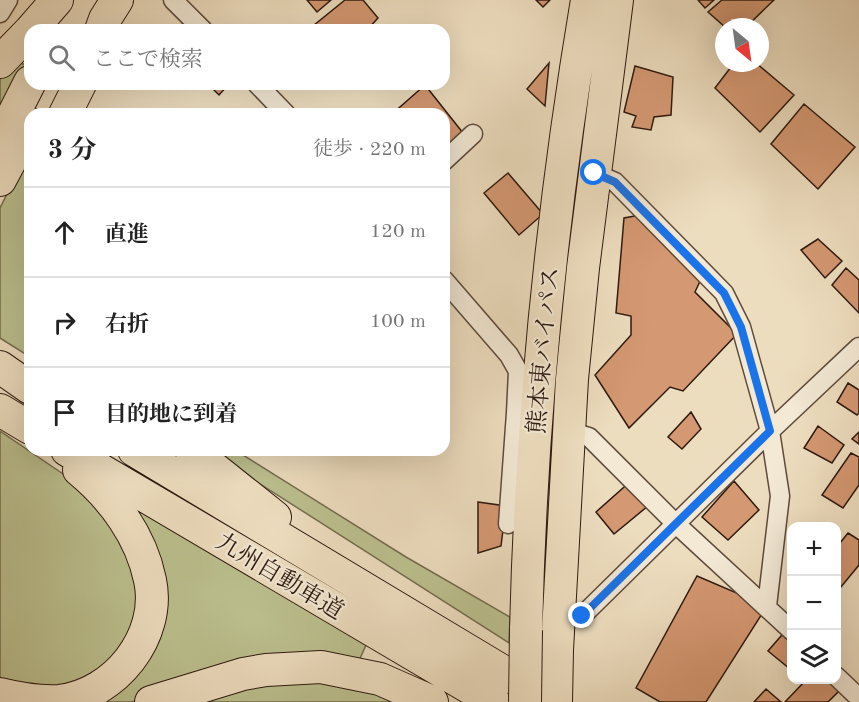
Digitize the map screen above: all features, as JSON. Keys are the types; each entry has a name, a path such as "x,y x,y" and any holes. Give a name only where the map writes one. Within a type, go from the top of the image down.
{"highway":[{"path":"35,24 57,0"},
{"path":"56,24 66,0"},
{"name":"熊本東バイパス","path":"525,702 528,571 526,413 572,87 587,0"},
{"name":"熊本東バイパス","path":"555,702 569,431 583,268 617,0"},
{"path":"0,62 24,36"},
{"path":"0,141 26,90"},
{"path":"38,108 49,90"},
{"path":"68,108 77,90"},
{"path":"0,180 24,134"},
{"path":"0,367 24,384"},
{"path":"0,694 33,702 60,701 93,690 123,669 135,654 150,618 151,581 145,559 126,521 99,487 60,456"},
{"name":"九州自動車道","path":"77,456 494,702"},
{"name":"九州自動車道","path":"144,456 555,702"},
{"path":"199,456 243,489 342,574"},
{"path":"151,702 243,674 266,670 321,667 381,679 432,702"}],"street":[{"path":"0,13 8,0"},
{"path":"173,0 197,24"},
{"path":"263,90 280,108"},
{"path":"450,155 473,134"},
{"path":"594,173 615,182 724,293 741,327 770,431 780,496 766,606"},
{"path":"450,287 509,355 518,370 526,413 508,524"},
{"path":"582,616 859,346"},
{"path":"569,431 589,437 676,524 791,630"},
{"path":"841,680 859,698"}],"green space":[{"path":"18,62 24,64 24,73 0,117 0,77"},
{"path":"24,160 24,353 0,338 0,208"},
{"path":"0,431 24,447 24,456 37,456 92,497 137,570 139,610 120,656 75,687 0,685"},
{"path":"216,456 245,456 406,557 510,617 509,643"},
{"path":"118,491 366,645 358,663 130,702 92,702 153,642"},
{"path":"306,678 411,702 185,702 226,687"}],"building":[{"path":"307,0 331,0 317,12"},
{"path":"345,0 363,0 378,18 372,24 315,24"},
{"path":"536,0 550,0 543,7"},
{"path":"698,0 714,0 705,8"},
{"path":"722,0 774,0 755,18 715,18 708,12"},
{"path":"191,18 197,24 182,24"},
{"path":"549,63 545,106 527,89"},
{"path":"635,66 673,77 671,115 654,117 651,130 632,127 636,116 624,112"},
{"path":"727,72 767,72 794,95 760,132 715,88"},
{"path":"214,90 224,90 219,95"},
{"path":"419,90 429,90 443,108 399,108"},
{"path":"804,104 855,147 818,189 771,144"},
{"path":"450,117 463,133 450,145"},
{"path":"508,173 543,214 519,235 484,193"},
{"path":"640,215 702,277 695,292 737,334 683,391 670,387 629,428 595,375 631,335 631,316 616,313 624,218"},
{"path":"818,239 842,261 825,278 801,250"},
{"path":"846,268 859,280 859,313 832,285"},
{"path":"848,383 859,390 859,413 857,415 837,402"},
{"path":"691,412 701,429 682,449 668,437"},
{"path":"818,426 844,445 832,463 804,448"},
{"path":"859,432 859,444 852,439"},
{"path":"851,453 859,457 859,485 843,508 822,495"},
{"path":"632,480 654,501 614,534 596,512"},
{"path":"734,481 759,510 728,540 702,517"},
{"path":"478,502 506,506 501,546 478,553"},
{"path":"848,533 859,540 859,565 841,587 841,576 841,542"},
{"path":"697,576 767,606 706,702 660,702 636,688"},
{"path":"787,629 787,667 768,651"},
{"path":"802,684 836,684 842,688 828,702 785,702"},
{"path":"766,689 781,702 754,702"}],"route":[{"path":"582,616 770,431 741,327 724,293 615,182 594,173"}]}
